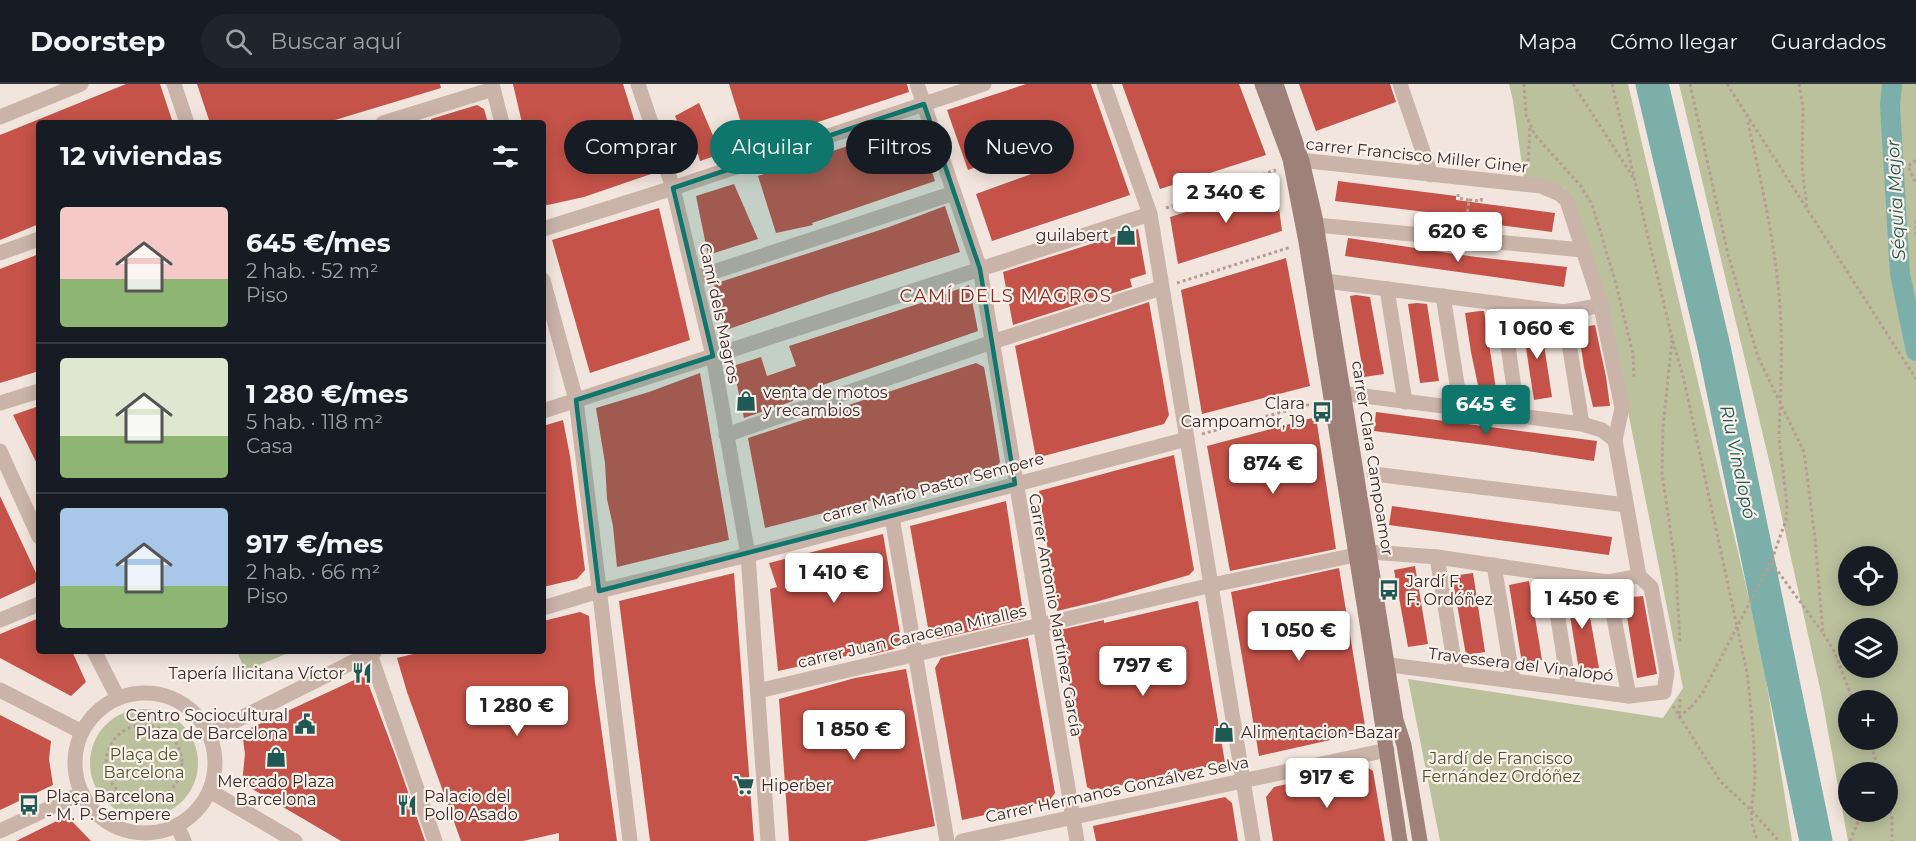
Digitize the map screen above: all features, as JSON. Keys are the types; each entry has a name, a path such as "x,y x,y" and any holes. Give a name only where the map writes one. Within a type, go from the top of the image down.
{"street":[{"path":"0,117 81,84"},
{"path":"174,84 186,120"},
{"name":"Camí dels Magros","path":"638,84 673,188 713,356 748,555 768,841"},
{"name":"Carrer Antonio Martínez García","path":"917,84 980,269 1077,841"},
{"path":"546,228 984,84"},
{"path":"1104,84 1150,213 1252,841"},
{"name":"carrer Clara Campoamor","path":"1262,84 1294,161 1316,225 1319,282 1335,395 1381,664 1387,750 1400,841"},
{"name":"carrer Clara Campoamor","path":"1276,84 1294,161 1306,242 1319,282"},
{"path":"1400,84 1431,175"},
{"path":"392,120 492,86 501,120"},
{"name":"carrer Francisco Miller Giner","path":"1294,161 1534,185"},
{"path":"1534,185 1560,194 1567,201 1600,302 1622,408 1615,440 1639,576 1651,587 1667,672 1664,692"},
{"path":"694,278 954,193"},
{"path":"546,410 1150,213"},
{"path":"1316,225 1583,250"},
{"path":"0,253 36,240"},
{"path":"1319,282 1564,312 1592,308 1600,302"},
{"path":"726,435 992,342 1161,288"},
{"path":"1387,289 1405,402"},
{"path":"546,291 576,400 630,841"},
{"path":"1443,296 1461,409"},
{"path":"1502,304 1518,416"},
{"path":"1564,312 1582,424"},
{"path":"0,403 36,393"},
{"path":"1335,395 1582,424 1602,430 1615,440"},
{"name":"carrer Mario Pastor Sempere","path":"546,607 599,591 748,555 1187,439"},
{"path":"0,451 36,530"},
{"path":"1374,474 1626,505"},
{"path":"892,517 947,841"},
{"name":"carrer Juan Caracena Miralles","path":"758,691 1212,585 1363,554 1437,558 1607,582 1639,576"},
{"path":"1437,558 1455,674"},
{"path":"1494,565 1513,681"},
{"path":"1551,575 1569,688"},
{"path":"1607,582 1629,696"},
{"path":"0,620 36,605"},
{"path":"96,654 118,698"},
{"path":"209,734 366,654"},
{"path":"373,654 435,841"},
{"name":"carrer Clara Campoamor","path":"1381,664 1404,745 1420,841"},
{"name":"Travessera del Vinalopó","path":"1381,664 1629,696 1664,692"},
{"path":"0,690 82,732"},
{"path":"134,693 146,693 171,698 192,711 209,734 215,754 210,791 195,812 177,825 131,837 103,819 82,793 75,765 82,732 100,709 118,698 134,693"},
{"name":"Carrer Hermanos Gonzálvez Selva","path":"962,841 1387,750"},
{"path":"210,791 296,841"},
{"path":"0,831 82,793"},
{"path":"177,825 184,841"}],"path":[{"path":"1572,84 1636,182"},
{"path":"1612,84 1672,339 1684,380 1747,673 1752,710 1755,770 1755,790 1750,809 1751,826 1758,841"},
{"path":"1690,84 1731,266 1758,357 1804,452 1815,538 1823,633"},
{"path":"1727,84 1916,379"},
{"path":"1799,84 1803,107 1802,166 1807,210"},
{"path":"1679,717 1702,694 1770,562 1786,520 1787,504 1779,438 1782,358 1778,277 1747,117"},
{"path":"1530,124 1534,185"},
{"path":"1916,159 1908,166 1916,184"},
{"path":"1150,213 1294,161"},
{"path":"1458,194 1458,198 1469,200 1465,239"},
{"path":"1916,220 1916,236"},
{"path":"1161,288 1306,242"},
{"path":"1672,339 1663,427 1662,473 1676,569 1680,645"},
{"path":"1187,439 1335,395"},
{"path":"1770,562 1823,633 1834,651 1849,690"},
{"path":"1664,692 1720,781 1779,841"},
{"path":"1679,717 1680,697"},
{"path":"149,725 163,730 175,740 181,753 182,768 177,783 167,794 150,801 131,799 122,795 110,780 107,771 107,752 111,744 117,736 134,727 149,725"},
{"path":"1850,841 1858,822"},
{"path":"1892,822 1892,841"}],"highlighted area":[{"path":"924,104 980,269 1015,484 599,591 576,400 713,356 673,188"}],"green space":[{"name":"Jardí de Francisco Fernández Ordóñez","path":"1509,84 1628,84 1762,654 1792,841 1440,841 1408,679 1663,718 1683,688 1609,316 1565,188 1524,179"},
{"path":"1679,84 1916,84 1916,841 1848,841 1845,822 1898,822 1898,762 1838,762 1838,786 1821,693 1773,477"},
{"path":"238,654 286,654 245,671"},
{"name":"Plaça de Barcelona","path":"144,709 165,713 182,725 194,742 198,763 194,784 182,801 165,813 144,817 123,813 106,801 94,784 90,763 94,742 106,725 123,713"}],"building":[{"path":"126,84 160,84 172,120 37,120"},
{"path":"197,84 440,84 441,88 335,120 209,120"},
{"path":"513,84 623,84 634,120 564,120 564,174 651,174 584,197 546,205 546,120 521,120"},
{"path":"729,84 907,84 909,92 824,120 740,120"},
{"path":"1026,84 1091,84 1130,195 992,241 976,194 1031,174 1074,174 1074,120 964,120 964,159 947,110"},
{"path":"1122,84 1239,84 1266,155 1160,189"},
{"path":"1299,84 1390,84 1396,102 1316,131"},
{"path":"699,103 710,128 710,158 700,161 698,120 677,120 675,116"},
{"path":"477,105 484,109 487,120 431,120"},
{"path":"36,120 36,225 0,240 0,135"},
{"path":"846,146 846,174 933,174 935,181 812,223 813,225 776,233 758,176 764,174 834,174 834,151"},
{"path":"1338,181 1456,196 1456,200 1555,213 1552,232 1475,222 1476,218 1335,201"},
{"path":"734,184 758,239 708,255 696,196"},
{"path":"1276,184 1282,231 1178,264 1170,217"},
{"path":"945,206 960,252 726,330 714,284 889,227"},
{"path":"659,208 690,340 590,373 552,240"},
{"path":"1138,229 1146,274 1130,279 1132,287 1013,325 1003,272"},
{"path":"1348,238 1476,257 1567,267 1564,287 1345,256"},
{"path":"36,255 36,372 0,383 0,269"},
{"path":"1286,258 1310,386 1202,414 1181,290"},
{"path":"969,285 978,331 791,396 793,401 744,418 733,366 761,357 767,376 796,366 789,346"},
{"path":"1350,296 1370,297 1384,374 1364,377"},
{"path":"1149,302 1169,415 1164,424 1036,458 1015,346"},
{"path":"1408,304 1427,304 1439,381 1420,383"},
{"path":"1484,311 1496,389 1479,390 1465,313"},
{"path":"1540,319 1552,397 1534,400 1522,322"},
{"path":"1595,325 1610,406 1593,407 1584,367 1578,328"},
{"path":"976,363 984,367 990,400 1000,462 995,469 765,528 748,438"},
{"path":"700,373 729,540 617,567 596,408"},
{"path":"36,407 36,462 13,415"},
{"path":"1376,412 1597,441 1594,461 1374,431"},
{"path":"1316,417 1336,549 1230,571 1207,446"},
{"path":"563,420 585,570 577,579 546,586 546,425"},
{"path":"1174,455 1194,570 1189,575 1057,611 1039,491"},
{"path":"0,496 36,573 36,579 35,583 0,599"},
{"path":"1006,501 1024,619 938,639 929,633 910,526"},
{"path":"1392,506 1612,537 1609,555 1389,525"},
{"path":"883,534 901,639 894,649 870,655 869,651 778,671 770,589 777,587 769,563"},
{"path":"1415,566 1428,644 1408,647 1394,570"},
{"path":"1339,568 1366,732 1259,756 1231,592"},
{"path":"734,573 754,841 650,841 619,601"},
{"path":"1473,573 1485,652 1466,655 1452,576"},
{"path":"1529,581 1542,660 1522,663 1509,585"},
{"path":"1585,589 1599,668 1579,670 1566,592"},
{"path":"1643,596 1657,674 1637,678 1624,598"},
{"path":"1198,601 1225,763 1094,791 1087,787 1060,630 1104,620 1104,623"},
{"path":"580,612 589,616 595,683 617,841 559,841 559,833 523,841 461,841 397,658 413,654 546,654 546,620"},
{"path":"36,619 36,654 73,654 86,682 71,696 0,658 0,634"},
{"path":"1028,638 1055,793 1049,801 962,820 935,668 941,658"},
{"path":"906,669 935,826 866,841 789,841 779,699 855,678"},
{"path":"365,675 425,841 341,841 242,783 245,754 242,732"},
{"path":"0,715 51,741 49,759 53,785 0,810"},
{"path":"1365,766 1373,771 1385,841 1273,841 1266,797 1274,787"},
{"path":"1225,797 1232,803 1238,841 1096,841 1093,826"},
{"path":"67,816 91,841 16,841"}],"waterway":[{"name":"Riu Vinalopó","path":"1652,84 1714,347 1816,841"},
{"name":"Séquia Major","path":"1892,84 1890,106 1900,274 1916,351"}],"place":[{"name":"guilabert","path":"1126,235"},
{"name":"venta de motos y recambios","path":"746,401"},
{"name":"Clara Campoamor, 19","path":"1322,412"},
{"name":"Jardí F. F. Ordóñez","path":"1389,590"},
{"name":"Tapería Ilicitana Víctor","path":"362,673"},
{"name":"Centro Sociocultural Plaza de Barcelona","path":"305,724"},
{"name":"Alimentacion-Bazar","path":"1224,732"},
{"name":"Mercado Plaza Barcelona","path":"276,757"},
{"name":"Hiperber","path":"744,785"},
{"name":"Plaça Barcelona - M. P. Sempere","path":"29,805"},
{"name":"Palacio del Pollo Asado","path":"407,805"}],"district":[{"name":"CAMÍ DELS MAGROS","path":"1006,296"}]}
